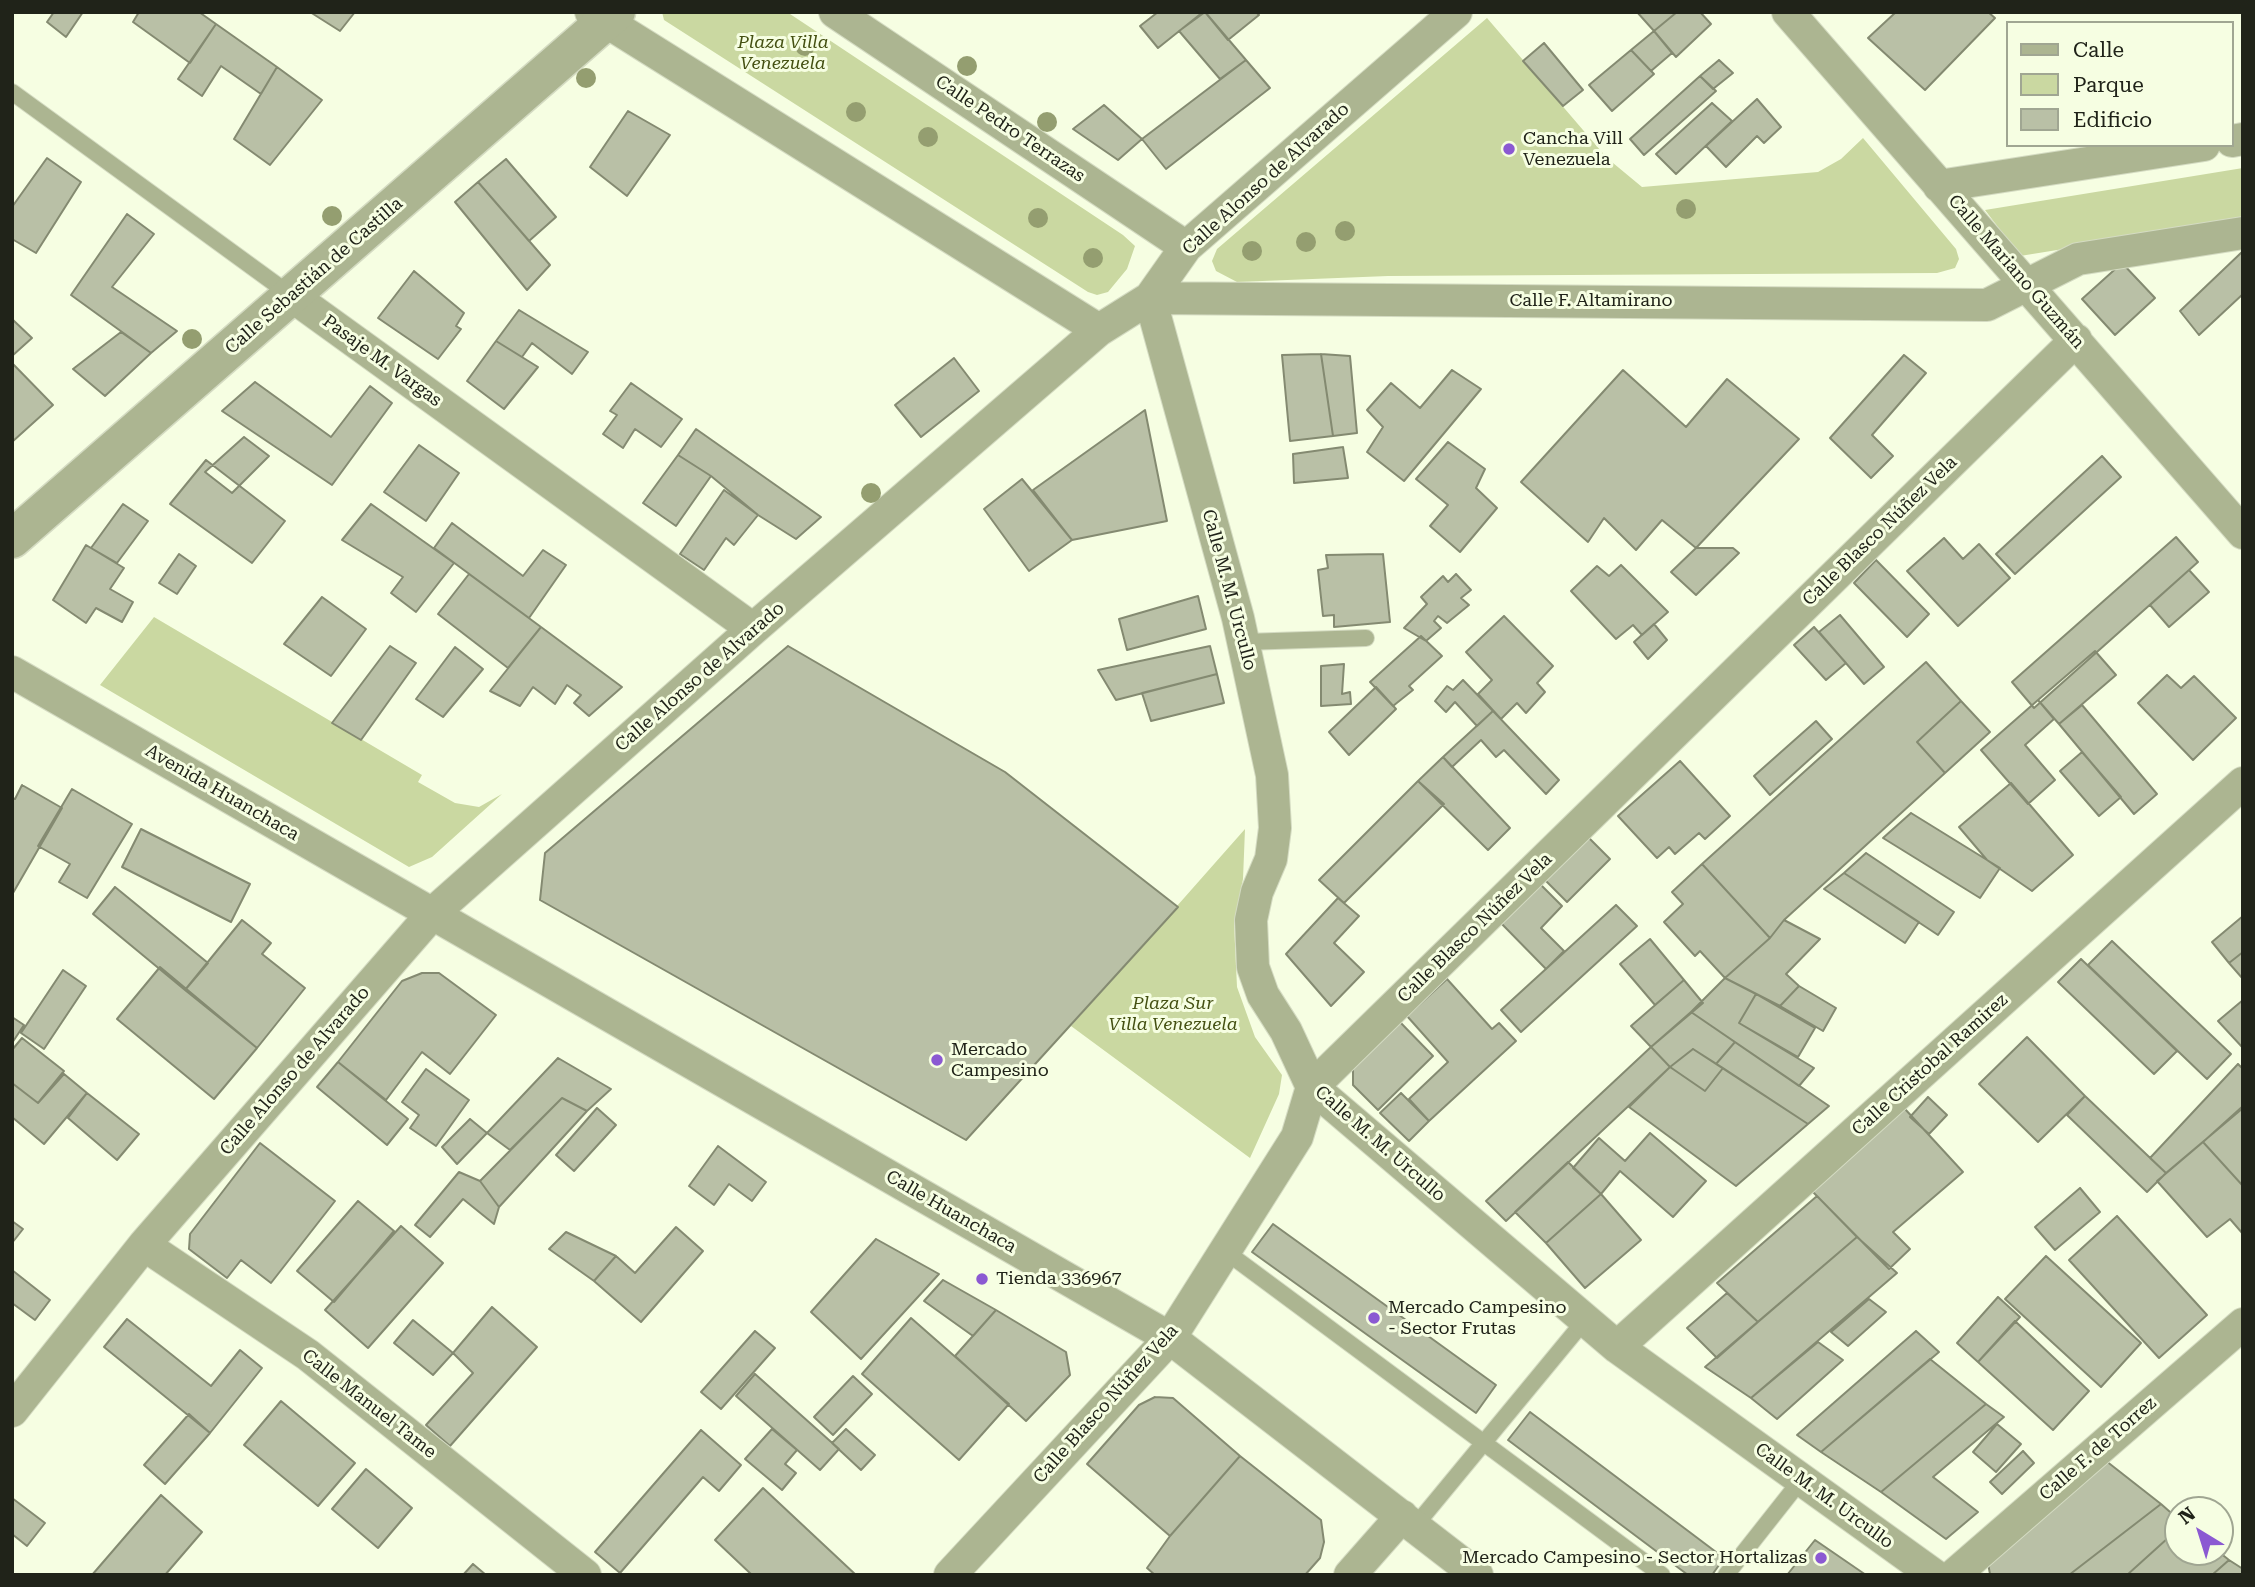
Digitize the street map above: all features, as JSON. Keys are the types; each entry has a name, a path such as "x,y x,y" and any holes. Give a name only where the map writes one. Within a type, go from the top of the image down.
{"street":[{"name":"Calle Pedro Terrazas","path":"835,12 1186,247"},
{"name":"Calle Alonso de Alvarado","path":"12,1410 144,1245 433,913 753,629 1099,330 1150,298 1186,247 1456,12"},
{"name":"Calle Mariano Guzmán","path":"1788,12 2243,533"},
{"path":"604,15 1099,330"},
{"name":"Calle Sebastián de Castilla","path":"12,539 292,296 604,15"},
{"path":"1939,186 2191,147"},
{"name":"Calle F. Altamirano","path":"1150,298 1987,304 2078,259 2243,233"},
{"name":"Pasaje M. Vargas","path":"292,296 753,629"},
{"name":"Calle M. M. Urcullo","path":"1150,298 1244,642 1272,775 1275,828 1271,859 1257,892 1251,920 1253,967 1263,995 1286,1031 1312,1087 1617,1347 1934,1575"},
{"name":"Calle Blasco Núñez Vela","path":"950,1575 1170,1338 1297,1137 1312,1087 2076,340"},
{"name":"Avenida Huanchaca","path":"12,672 433,913"},
{"name":"Calle Cristobal Ramirez","path":"1617,1347 2243,783"},
{"name":"Calle Huanchaca","path":"433,913 1170,1338 1477,1575"},
{"name":"Calle Manuel Tame","path":"144,1245 308,1355 586,1575"},
{"name":"Calle F. de Torrez","path":"1954,1575 2243,1324"},
{"path":"1350,1575 1408,1521"}],"lane":[{"name":"Pasaje M. Vargas","path":"12,92 292,296"},
{"path":"1244,642 1366,638"},
{"path":"1225,1251 1662,1575"},
{"path":"1408,1521 1485,1442 1585,1320"},
{"path":"1726,1575 1801,1480"}],"green space":[{"name":"Plaza Villa Venezuela","path":"662,12 787,12 1123,235 1135,246 1127,269 1108,292 1097,295 1088,292 664,20"},
{"path":"1487,18 1607,158 1642,187 1818,172 1841,159 1863,138 1956,249 1959,259 1955,268 1937,273 1388,276 1237,282 1216,271 1212,261 1217,249"},
{"path":"2243,168 2243,220 2020,256 1985,210"},
{"path":"154,617 422,775 418,782 455,803 479,807 502,794 432,857 409,867 100,685"},
{"name":"Plaza Sur Villa Venezuela","path":"1245,829 1243,879 1234,923 1237,987 1255,1037 1282,1075 1279,1094 1250,1158 1071,1026"}],"building":[{"path":"54,12 83,12 66,37 47,22"},
{"path":"139,12 199,12 216,24 190,63 133,22"},
{"path":"310,12 355,12 340,31"},
{"path":"1158,12 1203,12 1158,48 1140,26"},
{"path":"1205,12 1256,12 1259,15 1228,40"},
{"path":"1205,12 1246,60 1220,79 1179,31"},
{"path":"1637,12 1677,12 1654,31"},
{"path":"1677,12 1700,12 1711,24 1676,57 1654,31"},
{"path":"1896,12 1988,12 1995,18 1925,90 1868,38"},
{"path":"216,24 277,67 261,94 221,66 202,96 178,79"},
{"path":"1654,31 1672,53 1651,71 1631,50"},
{"path":"1544,43 1583,90 1563,106 1523,61"},
{"path":"1631,50 1654,74 1612,111 1589,85"},
{"path":"1246,60 1270,88 1166,169 1142,139"},
{"path":"1719,60 1733,73 1713,89 1700,76"},
{"path":"277,67 322,100 270,165 234,139"},
{"path":"1700,76 1716,91 1644,155 1630,139"},
{"path":"1757,99 1781,127 1764,143 1757,136 1726,167 1706,146"},
{"path":"1712,103 1732,121 1676,174 1656,154"},
{"path":"1104,105 1142,139 1118,160 1073,129"},
{"path":"628,111 670,135 627,196 590,167"},
{"path":"47,158 81,182 36,253 12,239 12,207"},
{"path":"506,159 556,217 529,241 478,182"},
{"path":"478,182 550,265 527,290 455,202"},
{"path":"127,214 154,234 112,287 177,331 151,353 71,295"},
{"path":"2243,251 2243,294 2199,335 2180,311"},
{"path":"2122,263 2155,298 2115,335 2082,299"},
{"path":"414,271 464,313 456,326 461,329 438,359 378,318"},
{"path":"519,310 588,352 572,374 532,343 522,357 496,341"},
{"path":"12,319 32,338 12,356"},
{"path":"121,332 151,353 105,396 73,369"},
{"path":"496,341 538,367 504,409 467,381"},
{"path":"1321,354 1333,436 1290,441 1282,355"},
{"path":"1321,354 1350,356 1357,433 1333,436"},
{"path":"1904,355 1926,373 1872,435 1893,456 1871,478 1830,438"},
{"path":"954,358 979,391 921,437 895,405"},
{"path":"12,363 53,405 12,442"},
{"path":"1452,370 1481,389 1404,481 1367,452 1383,427 1367,410 1391,383 1420,408"},
{"path":"1623,370 1686,427 1727,379 1799,439 1696,548 1662,520 1636,550 1604,518 1588,542 1521,482"},
{"path":"255,382 331,437 370,386 392,403 332,485 222,411"},
{"path":"631,383 682,419 661,447 635,429 623,448 603,434 617,415 610,411"},
{"path":"1145,410 1167,521 1072,540 1033,490"},
{"path":"696,429 821,517 796,539 758,515 711,476 678,455"},
{"path":"244,437 269,456 232,493 205,472"},
{"path":"1448,442 1485,469 1476,488 1497,508 1460,552 1430,526 1448,505 1416,479"},
{"path":"419,445 459,473 426,521 384,492"},
{"path":"1343,447 1348,478 1294,483 1293,454"},
{"path":"678,455 711,476 676,526 643,503"},
{"path":"2102,456 2121,477 2015,574 1996,554"},
{"path":"206,460 285,521 252,563 170,504"},
{"path":"1022,479 1072,540 1029,571 984,509"},
{"path":"724,490 758,515 734,545 726,538 704,570 680,554"},
{"path":"123,504 148,521 117,563 91,548"},
{"path":"371,504 454,563 416,612 391,593 403,577 342,540"},
{"path":"452,523 523,576 543,550 566,565 529,618 434,548"},
{"path":"2176,537 2198,562 2034,708 2012,682"},
{"path":"1944,538 1963,559 1979,544 2010,578 1958,626 1907,571"},
{"path":"86,545 124,568 110,589 133,602 122,622 96,608 86,623 53,600"},
{"path":"1696,548 1733,548 1739,553 1696,595 1671,572"},
{"path":"179,554 196,566 177,594 159,583"},
{"path":"1383,554 1390,622 1334,627 1334,615 1323,616 1318,570 1328,568 1326,555"},
{"path":"1876,560 1929,614 1907,637 1854,583"},
{"path":"1621,565 1668,612 1642,635 1633,625 1616,639 1571,591 1597,566 1609,576"},
{"path":"2189,570 2209,592 2169,627 2150,605"},
{"path":"469,574 541,627 508,668 438,614"},
{"path":"1456,574 1471,590 1461,598 1469,605 1447,623 1438,616 1434,621 1441,628 1426,641 1404,628 1427,604 1421,597 1443,576 1448,582"},
{"path":"1198,596 1206,629 1127,650 1119,619"},
{"path":"322,597 366,629 331,676 284,644"},
{"path":"1840,615 1884,667 1864,684 1819,632"},
{"path":"1504,616 1553,666 1537,683 1545,692 1526,713 1517,703 1501,719 1478,694 1492,680 1466,652"},
{"path":"1654,624 1667,640 1648,659 1634,642"},
{"path":"541,627 622,687 589,716 574,703 581,695 567,685 555,704 533,687 520,706 490,691"},
{"path":"1814,627 1846,663 1826,680 1794,645"},
{"path":"1421,636 1442,656 1409,686 1413,690 1393,706 1370,682"},
{"path":"390,646 416,663 361,740 332,723"},
{"path":"788,646 1005,772 1178,907 966,1140 540,900 545,853"},
{"path":"1210,646 1217,674 1116,700 1098,670"},
{"path":"455,647 483,669 443,717 416,699"},
{"path":"2095,651 2116,675 2059,724 2038,700"},
{"path":"1926,662 1961,701 1917,742 1945,773 1784,920 1770,938 1702,864"},
{"path":"1344,664 1342,694 1350,692 1351,704 1321,706 1321,666"},
{"path":"1217,674 1224,703 1151,721 1142,693"},
{"path":"2167,675 2181,688 2194,676 2236,718 2193,760 2138,703"},
{"path":"1463,680 1493,711 1477,726 1455,702 1446,712 1435,701 1447,686 1453,690"},
{"path":"1376,687 1396,709 1349,755 1329,732"},
{"path":"2038,700 2054,719 2025,745 2055,780 2028,804 1981,750"},
{"path":"1961,701 1990,732 1945,773 1917,742"},
{"path":"2082,705 2157,794 2134,814 2059,724"},
{"path":"1493,711 1559,780 1546,794 1504,750 1496,757 1481,740 1452,767 1443,757"},
{"path":"1816,721 1832,739 1770,795 1754,776"},
{"path":"2082,752 2121,797 2099,816 2060,771"},
{"path":"1443,757 1510,828 1488,850 1418,781"},
{"path":"1680,761 1730,816 1705,839 1699,833 1675,854 1669,847 1657,858 1618,816"},
{"path":"1418,781 1444,804 1344,903 1319,880"},
{"path":"2011,783 2073,855 2032,891 1987,860 1959,827"},
{"path":"22,785 62,808 13,893 12,798 15,799"},
{"path":"72,789 132,824 87,898 59,882 70,864 38,846"},
{"path":"1911,813 2000,868 1980,898 1883,838"},
{"path":"141,829 250,884 231,922 122,867"},
{"path":"1583,832 1610,859 1567,902 1540,875"},
{"path":"1866,853 1954,912 1938,935 1844,873"},
{"path":"1702,864 1770,938 1725,978 1700,951 1695,956 1664,922 1683,904 1672,892"},
{"path":"1844,873 1919,922 1905,943 1824,889"},
{"path":"1536,880 1562,906 1541,928 1564,951 1546,969 1496,918"},
{"path":"115,887 208,963 185,990 93,914"},
{"path":"1338,898 1359,916 1334,943 1364,972 1331,1006 1286,954"},
{"path":"1616,905 1637,926 1521,1032 1501,1010"},
{"path":"2243,916 2243,952 2229,963 2212,942"},
{"path":"242,920 271,943 262,954 305,988 257,1048 185,990"},
{"path":"1784,920 1820,939 1786,974 1799,986 1780,1006 1725,978 1770,938"},
{"path":"1650,939 1684,980 1655,1005 1620,964"},
{"path":"2112,941 2231,1054 2207,1079 2088,965"},
{"path":"2243,952 2243,979 2229,963"},
{"path":"2081,959 2177,1051 2154,1074 2058,982"},
{"path":"160,967 257,1048 214,1099 117,1019"},
{"path":"63,970 86,986 44,1049 21,1033"},
{"path":"422,973 439,973 496,1015 450,1074 422,1052 386,1100 338,1062 402,981"},
{"path":"1725,978 1756,994 1739,1023 1814,1068 1799,1086 1691,1012"},
{"path":"1447,979 1492,1029 1499,1023 1516,1041 1429,1121 1409,1099 1448,1062 1407,1016"},
{"path":"1684,980 1703,1003 1651,1047 1631,1026"},
{"path":"1799,986 1836,1008 1823,1031 1780,1006"},
{"path":"1756,994 1815,1028 1798,1057 1739,1023"},
{"path":"2243,1000 2243,1048 2218,1021"},
{"path":"1691,1012 1735,1042 1716,1064 1693,1049 1670,1067 1651,1047"},
{"path":"12,1017 24,1025 12,1043"},
{"path":"1398,1020 1433,1056 1378,1110 1353,1085 1353,1065"},
{"path":"2027,1037 2085,1096 2038,1142 1979,1084"},
{"path":"22,1038 64,1071 38,1103 12,1083 12,1050"},
{"path":"1735,1042 1829,1106 1808,1124 1716,1064"},
{"path":"1651,1047 1670,1067 1506,1221 1486,1201"},
{"path":"1693,1049 1723,1068 1705,1091 1670,1067"},
{"path":"558,1058 611,1089 587,1111 562,1098 510,1150 487,1133"},
{"path":"338,1062 408,1119 387,1145 317,1087"},
{"path":"2238,1064 2243,1069 2243,1108 2166,1173 2150,1158"},
{"path":"1670,1067 1705,1091 1723,1068 1808,1124 1736,1186 1629,1107"},
{"path":"426,1069 469,1100 436,1146 410,1128 419,1115 402,1102"},
{"path":"64,1074 87,1093 44,1144 12,1117 12,1083 38,1103"},
{"path":"87,1093 139,1134 117,1160 68,1118"},
{"path":"1401,1093 1429,1121 1409,1141 1380,1113"},
{"path":"2085,1096 2166,1173 2147,1192 2067,1115"},
{"path":"1928,1097 1947,1115 1929,1134 1910,1117"},
{"path":"562,1098 587,1111 499,1207 480,1181"},
{"path":"2243,1106 2243,1186 2203,1142"},
{"path":"597,1108 616,1125 574,1171 556,1155"},
{"path":"1905,1109 1963,1172 1893,1232 1910,1249 1889,1269 1811,1190"},
{"path":"470,1119 487,1133 457,1164 442,1147"},
{"path":"1650,1133 1706,1181 1673,1217 1620,1171 1601,1194 1573,1168 1599,1138 1625,1161"},
{"path":"2203,1142 2243,1186 2243,1234 2230,1219 2207,1237 2157,1181"},
{"path":"260,1143 335,1201 271,1283 241,1260 227,1278 189,1249 190,1234"},
{"path":"718,1146 766,1182 752,1201 729,1184 714,1205 689,1186"},
{"path":"1568,1162 1601,1194 1546,1243 1515,1212"},
{"path":"459,1172 480,1181 499,1207 494,1224 463,1199 430,1237 415,1225"},
{"path":"2080,1188 2100,1212 2055,1250 2035,1227"},
{"path":"1601,1194 1641,1240 1585,1288 1546,1243"},
{"path":"1817,1196 1857,1237 1758,1322 1717,1283"},
{"path":"358,1201 394,1231 334,1302 297,1271"},
{"path":"2117,1216 2207,1315 2159,1358 2069,1260"},
{"path":"12,1221 23,1229 12,1243"},
{"name":"Mercado Campesino - Sector Frutas","path":"1273,1224 1496,1385 1476,1413 1252,1252"},
{"path":"401,1226 443,1263 368,1348 325,1310"},
{"path":"676,1227 703,1251 641,1322 594,1281 616,1256 635,1273"},
{"path":"566,1232 616,1256 594,1281 549,1249"},
{"path":"1857,1237 1897,1273 1751,1398 1705,1367"},
{"path":"876,1239 939,1274 861,1359 811,1312"},
{"path":"2046,1256 2141,1343 2101,1387 2005,1299"},
{"path":"12,1270 50,1300 35,1320 12,1303"},
{"path":"943,1280 996,1310 973,1336 924,1301"},
{"path":"1727,1293 1758,1322 1717,1358 1687,1328"},
{"path":"1998,1297 2020,1317 1978,1362 1957,1343"},
{"path":"1869,1299 1886,1312 1848,1346 1831,1332"},
{"path":"492,1307 537,1347 450,1446 426,1425 473,1373 453,1353"},
{"path":"996,1310 1066,1352 1070,1375 1026,1421 955,1356"},
{"path":"911,1318 1009,1404 959,1460 862,1374"},
{"path":"127,1319 211,1386 240,1350 262,1368 210,1433 104,1347"},
{"path":"413,1320 453,1353 433,1375 394,1343"},
{"path":"2015,1321 2089,1391 2053,1430 1978,1362"},
{"path":"755,1331 775,1348 721,1409 701,1392"},
{"path":"1916,1331 1939,1352 1821,1452 1797,1435"},
{"path":"1818,1342 1843,1360 1777,1419 1751,1398"},
{"path":"1930,1359 1986,1404 1881,1492 1821,1452"},
{"path":"755,1374 839,1449 820,1470 736,1396"},
{"path":"853,1376 872,1394 833,1435 814,1417"},
{"path":"1155,1397 1173,1398 1240,1456 1170,1536 1087,1464 1139,1405"},
{"path":"281,1401 355,1463 318,1506 244,1445"},
{"path":"1986,1404 2004,1417 1933,1477 1978,1512 1946,1539 1881,1492"},
{"path":"1530,1412 1724,1558 1712,1575 1688,1575 1508,1440"},
{"path":"189,1414 210,1433 165,1484 144,1465"},
{"path":"1997,1424 2021,1444 1996,1472 1973,1452"},
{"path":"772,1429 797,1450 785,1464 796,1473 782,1490 745,1459"},
{"path":"846,1429 875,1455 861,1470 832,1443"},
{"path":"701,1430 741,1465 719,1491 703,1477 620,1573 595,1552"},
{"path":"2023,1451 2034,1463 2002,1494 1990,1482"},
{"path":"1240,1456 1321,1520 1324,1542 1320,1558 1305,1575 1155,1575 1147,1568 1170,1536"},
{"path":"2101,1457 2161,1504 2069,1575 1990,1574 1987,1558"},
{"path":"366,1469 412,1508 378,1548 332,1509"},
{"path":"763,1488 856,1575 752,1575 715,1540"},
{"path":"161,1495 202,1532 165,1575 92,1575"},
{"path":"12,1498 45,1523 27,1546 12,1534"},
{"path":"2161,1504 2164,1507 2164,1542 2127,1575 2069,1575"},
{"name":"Mercado Campesino - Sector Hortalizas","path":"1815,1540 1866,1575 1787,1575"},
{"path":"2164,1542 2164,1566 2222,1566 2212,1575 2127,1575"},
{"path":"2234,1563 2243,1569 2243,1575 2212,1575 2222,1566 2234,1566"},
{"path":"473,1564 486,1575 463,1575"}],"place":[{"name":"Cancha Vill Venezuela","path":"1509,149"},
{"name":"Mercado Campesino","path":"937,1060"},
{"name":"Tienda 336967","path":"982,1279"},
{"name":"Mercado Campesino - Sector Frutas","path":"1374,1318"},
{"name":"Mercado Campesino - Sector Hortalizas","path":"1821,1558"}]}
